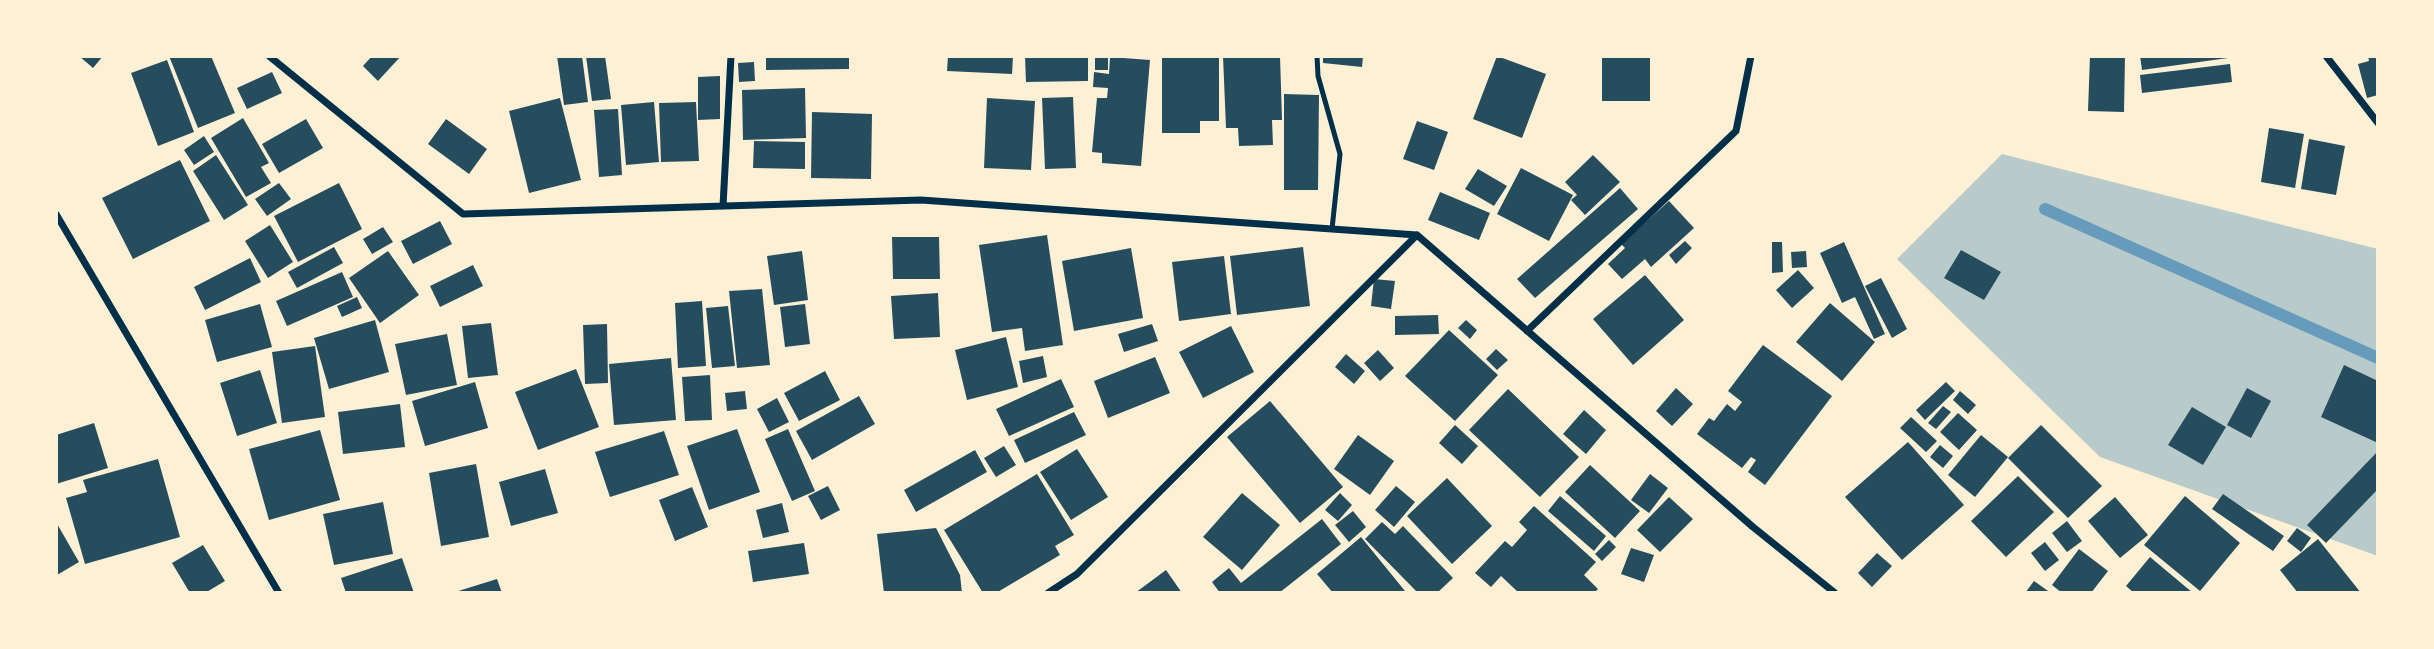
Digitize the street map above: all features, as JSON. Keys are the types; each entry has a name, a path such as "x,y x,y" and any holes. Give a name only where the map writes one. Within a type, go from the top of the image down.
{"street":[{"path":"269,56 463,214 920,200 1417,235 1753,527 1835,593"},
{"path":"723,206 731,56"},
{"path":"1527,331 1736,131 1751,56"},
{"path":"2326,56 2378,123"},
{"path":"56,214 279,593"},
{"path":"1048,593 1077,574 1417,235"}],"lane":[{"path":"1317,56 1318,76 1340,154 1332,229"}],"shaded area":[{"path":"2002,154 2378,249 2378,556 2100,457 1897,259"}],"building":[{"path":"79,56 103,56 93,68"},
{"path":"169,56 211,56 235,113 198,128"},
{"path":"372,56 401,56 378,81 363,66"},
{"path":"557,56 582,56 588,102 564,105"},
{"path":"586,56 605,56 611,99 592,101"},
{"path":"766,56 849,56 849,69 766,70"},
{"path":"948,56 1013,56 1012,74 947,71"},
{"path":"1025,56 1088,56 1088,81 1026,82"},
{"path":"1095,56 1108,56 1108,70 1095,70"},
{"path":"1162,56 1219,56 1219,121 1200,121 1200,133 1162,133"},
{"path":"1223,56 1280,56 1282,120 1272,120 1273,145 1239,146 1238,128 1226,128"},
{"path":"1323,56 1363,56 1362,67 1323,63"},
{"path":"1497,56 1546,74 1522,138 1473,119"},
{"path":"1602,56 1650,56 1650,101 1602,101"},
{"path":"2090,56 2125,56 2124,112 2088,111"},
{"path":"2140,56 2228,56 2228,58 2142,70"},
{"path":"2368,56 2378,56 2378,95 2367,98 2358,64 2369,61"},
{"path":"1110,57 1150,60 1141,166 1102,163 1102,153 1092,152 1097,98 1107,98 1108,88 1093,87 1094,72 1109,74"},
{"path":"167,60 194,132 158,146 131,73"},
{"path":"754,62 755,81 739,82 738,63"},
{"path":"2230,64 2232,82 2142,93 2140,75"},
{"path":"272,72 282,93 247,109 237,88"},
{"path":"720,76 720,119 698,120 698,77"},
{"path":"805,88 806,138 743,140 742,90"},
{"path":"1284,94 1319,95 1318,190 1284,190"},
{"path":"1073,97 1076,168 1045,169 1042,98"},
{"path":"560,98 581,180 529,193 509,111"},
{"path":"987,98 1035,101 1031,170 984,168"},
{"path":"654,102 659,162 626,165 621,105"},
{"path":"696,102 699,161 661,162 659,103"},
{"path":"618,109 622,175 599,177 594,110"},
{"path":"812,112 872,114 871,179 811,178"},
{"path":"243,118 269,163 261,167 271,183 246,197 211,138"},
{"path":"306,119 323,148 279,173 262,144"},
{"path":"446,119 487,149 469,174 428,144"},
{"path":"1417,121 1448,132 1434,170 1403,159"},
{"path":"2269,128 2304,134 2295,188 2261,182"},
{"path":"204,136 214,152 194,165 184,150"},
{"path":"2309,139 2345,146 2336,195 2301,189"},
{"path":"754,141 805,142 805,169 753,168"},
{"path":"216,155 248,205 224,220 193,171"},
{"path":"1593,155 1620,182 1585,215 1571,200 1577,195 1565,182"},
{"path":"180,160 210,221 133,259 102,198"},
{"path":"1521,168 1573,195 1549,241 1497,214"},
{"path":"1478,169 1507,186 1494,206 1465,189"},
{"path":"279,183 291,199 267,216 255,199"},
{"path":"339,183 362,229 298,262 274,216"},
{"path":"1620,188 1638,209 1535,298 1517,279"},
{"path":"1440,192 1490,213 1479,240 1428,220"},
{"path":"1669,201 1694,228 1651,267 1645,259 1622,279 1608,264 1625,248 1621,244"},
{"path":"440,221 452,244 413,264 401,241"},
{"path":"270,225 293,262 268,278 245,241"},
{"path":"383,227 393,242 372,254 363,239"},
{"path":"1047,235 1063,345 1025,351 1022,328 992,332 979,245"},
{"path":"892,237 939,237 940,279 893,279"},
{"path":"1685,241 1692,248 1676,264 1669,255"},
{"path":"1772,242 1782,242 1783,272 1772,273"},
{"path":"1844,242 1885,334 1874,339 1855,297 1842,303 1820,253"},
{"path":"334,247 343,263 297,288 288,272"},
{"path":"1303,247 1310,306 1237,315 1230,256"},
{"path":"1131,248 1143,318 1074,331 1062,261"},
{"path":"1961,250 2001,272 1984,300 1944,278"},
{"path":"388,251 419,295 380,323 349,278"},
{"path":"802,251 808,300 774,305 767,256"},
{"path":"1806,251 1807,267 1792,268 1791,252"},
{"path":"1224,256 1231,314 1179,321 1172,262"},
{"path":"250,258 261,282 205,310 194,287"},
{"path":"473,265 483,286 440,307 430,286"},
{"path":"1798,270 1814,288 1792,308 1776,290"},
{"path":"342,272 353,297 287,326 276,301"},
{"path":"1645,275 1684,320 1633,365 1593,319"},
{"path":"1881,278 1907,329 1892,338 1865,286"},
{"path":"1374,279 1395,281 1391,309 1371,306"},
{"path":"762,289 770,365 737,368 729,291"},
{"path":"938,293 940,337 894,339 891,296"},
{"path":"357,297 362,308 342,317 337,306"},
{"path":"702,301 706,366 678,368 675,303"},
{"path":"1830,303 1875,342 1842,381 1796,342"},
{"path":"260,304 272,347 217,362 205,320"},
{"path":"805,304 810,344 785,347 780,307"},
{"path":"728,306 735,366 712,368 706,308"},
{"path":"1438,315 1439,334 1395,335 1395,316"},
{"path":"375,320 389,372 329,389 314,338"},
{"path":"1466,320 1477,330 1470,339 1458,328"},
{"path":"491,323 498,375 468,378 462,326"},
{"path":"607,324 608,383 585,384 583,325"},
{"path":"1152,324 1158,341 1124,352 1118,334"},
{"path":"1231,326 1254,372 1203,398 1179,352"},
{"path":"1449,330 1498,375 1455,421 1405,376"},
{"path":"447,334 457,385 406,395 395,344"},
{"path":"1006,337 1018,387 967,400 955,350"},
{"path":"1763,345 1832,396 1765,485 1748,472 1756,460 1751,457 1742,468 1697,434 1709,418 1714,421 1727,404 1735,411 1742,402 1728,391"},
{"path":"315,346 325,417 282,423 272,352"},
{"path":"1496,349 1508,360 1497,370 1486,359"},
{"path":"1378,350 1394,368 1380,381 1364,363"},
{"path":"1346,354 1365,371 1354,384 1335,367"},
{"path":"1043,356 1047,377 1023,383 1019,361"},
{"path":"1155,357 1170,393 1108,418 1094,381"},
{"path":"671,358 676,420 614,425 609,364"},
{"path":"2344,365 2378,381 2378,443 2321,417"},
{"path":"576,369 599,427 538,450 515,392"},
{"path":"260,370 277,423 237,436 220,383"},
{"path":"825,371 840,400 799,421 784,393"},
{"path":"710,375 712,420 685,421 682,377"},
{"path":"1061,379 1074,407 1009,436 996,409"},
{"path":"475,382 488,428 425,446 412,401"},
{"path":"1946,382 1955,391 1925,420 1916,410"},
{"path":"1676,388 1693,404 1672,426 1656,411"},
{"path":"2247,388 2271,401 2251,438 2227,425"},
{"path":"1508,389 1579,457 1540,497 1469,430"},
{"path":"745,391 747,409 727,411 725,393"},
{"path":"1960,391 1976,405 1968,414 1953,400"},
{"path":"859,396 875,424 812,460 796,431"},
{"path":"777,398 789,422 769,432 757,409"},
{"path":"1270,401 1343,487 1300,523 1227,437"},
{"path":"400,404 405,447 343,454 338,412"},
{"path":"1943,406 1951,412 1936,429 1928,423"},
{"path":"2192,407 2226,427 2203,465 2168,445"},
{"path":"1584,410 1606,430 1586,454 1563,434"},
{"path":"1074,412 1086,435 1025,463 1014,440"},
{"path":"1958,413 1977,430 1959,450 1940,432"},
{"path":"1911,417 1937,441 1926,452 1900,428"},
{"path":"94,423 108,468 56,484 56,435"},
{"path":"1455,425 1478,446 1462,464 1439,443"},
{"path":"2041,425 2102,486 2068,518 2008,458"},
{"path":"737,429 760,492 709,510 687,446"},
{"path":"788,429 815,491 792,501 765,439"},
{"path":"320,430 340,500 269,520 249,449"},
{"path":"664,431 679,475 610,497 595,452"},
{"path":"1358,435 1394,461 1370,495 1334,469"},
{"path":"1981,435 2008,457 1975,497 1948,475"},
{"path":"1908,442 1964,505 1902,560 1845,497"},
{"path":"1940,445 1953,456 1943,468 1930,457"},
{"path":"1004,446 1016,465 996,477 984,458"},
{"path":"1077,449 1108,497 1071,520 1040,472"},
{"path":"975,450 987,472 916,512 904,490"},
{"path":"2378,451 2378,489 2326,543 2307,525"},
{"path":"158,459 180,537 85,564 66,498 87,492 83,480"},
{"path":"476,464 489,537 441,546 429,473"},
{"path":"1590,465 1640,511 1615,538 1565,492"},
{"path":"545,469 558,513 511,526 499,482"},
{"path":"1037,474 1074,535 1055,546 1060,555 996,593 983,593 944,530"},
{"path":"1650,474 1668,488 1649,513 1631,500"},
{"path":"2018,476 2054,512 2006,557 1971,521"},
{"path":"1447,478 1492,526 1452,564 1407,516"},
{"path":"828,486 840,510 821,520 808,496"},
{"path":"1396,486 1415,502 1394,527 1375,510"},
{"path":"692,487 708,527 675,541 659,500"},
{"path":"1242,493 1280,525 1242,570 1203,537"},
{"path":"1340,493 1352,505 1338,521 1325,510"},
{"path":"2223,494 2284,536 2273,551 2212,509"},
{"path":"1560,496 1606,536 1594,551 1548,511"},
{"path":"2185,496 2240,543 2200,591 2144,545"},
{"path":"1669,497 1693,519 1660,552 1637,530"},
{"path":"2115,497 2148,535 2120,558 2088,521"},
{"path":"383,502 393,554 334,565 323,514"},
{"path":"782,503 789,532 763,538 756,510"},
{"path":"1534,506 1596,562 1584,575 1598,589 1594,593 1519,593 1501,576 1491,587 1475,573 1505,541 1512,547 1527,530 1519,522"},
{"path":"1353,511 1366,527 1349,542 1335,525"},
{"path":"1322,519 1341,544 1279,593 1220,593 1212,582 1229,568 1241,583"},
{"path":"2067,521 2082,541 2067,552 2052,533"},
{"path":"56,522 79,562 57,575 56,572"},
{"path":"1382,522 1395,534 1403,526 1453,578 1437,593 1418,593 1365,539"},
{"path":"936,528 960,575 962,593 884,593 877,534"},
{"path":"2297,528 2311,538 2301,552 2287,541"},
{"path":"1361,537 1405,591 1333,593 1317,574"},
{"path":"2318,539 2361,593 2298,593 2280,570"},
{"path":"1609,540 1616,547 1602,561 1595,554"},
{"path":"2045,542 2059,560 2045,571 2031,553"},
{"path":"804,543 809,574 753,582 748,551"},
{"path":"203,545 225,581 205,593 190,593 172,563"},
{"path":"1631,548 1654,555 1644,582 1621,574"},
{"path":"2079,549 2108,571 2091,593 2062,593 2052,585"},
{"path":"1877,553 1892,566 1872,587 1858,573"},
{"path":"2150,557 2193,593 2134,593 2126,586"},
{"path":"402,558 414,593 346,593 341,578"},
{"path":"1166,570 1182,593 1135,593"},
{"path":"497,579 502,593 455,593 455,592"},
{"path":"2034,581 2051,593 2025,593"}],"waterway":[{"path":"2045,209 2378,358"}]}
